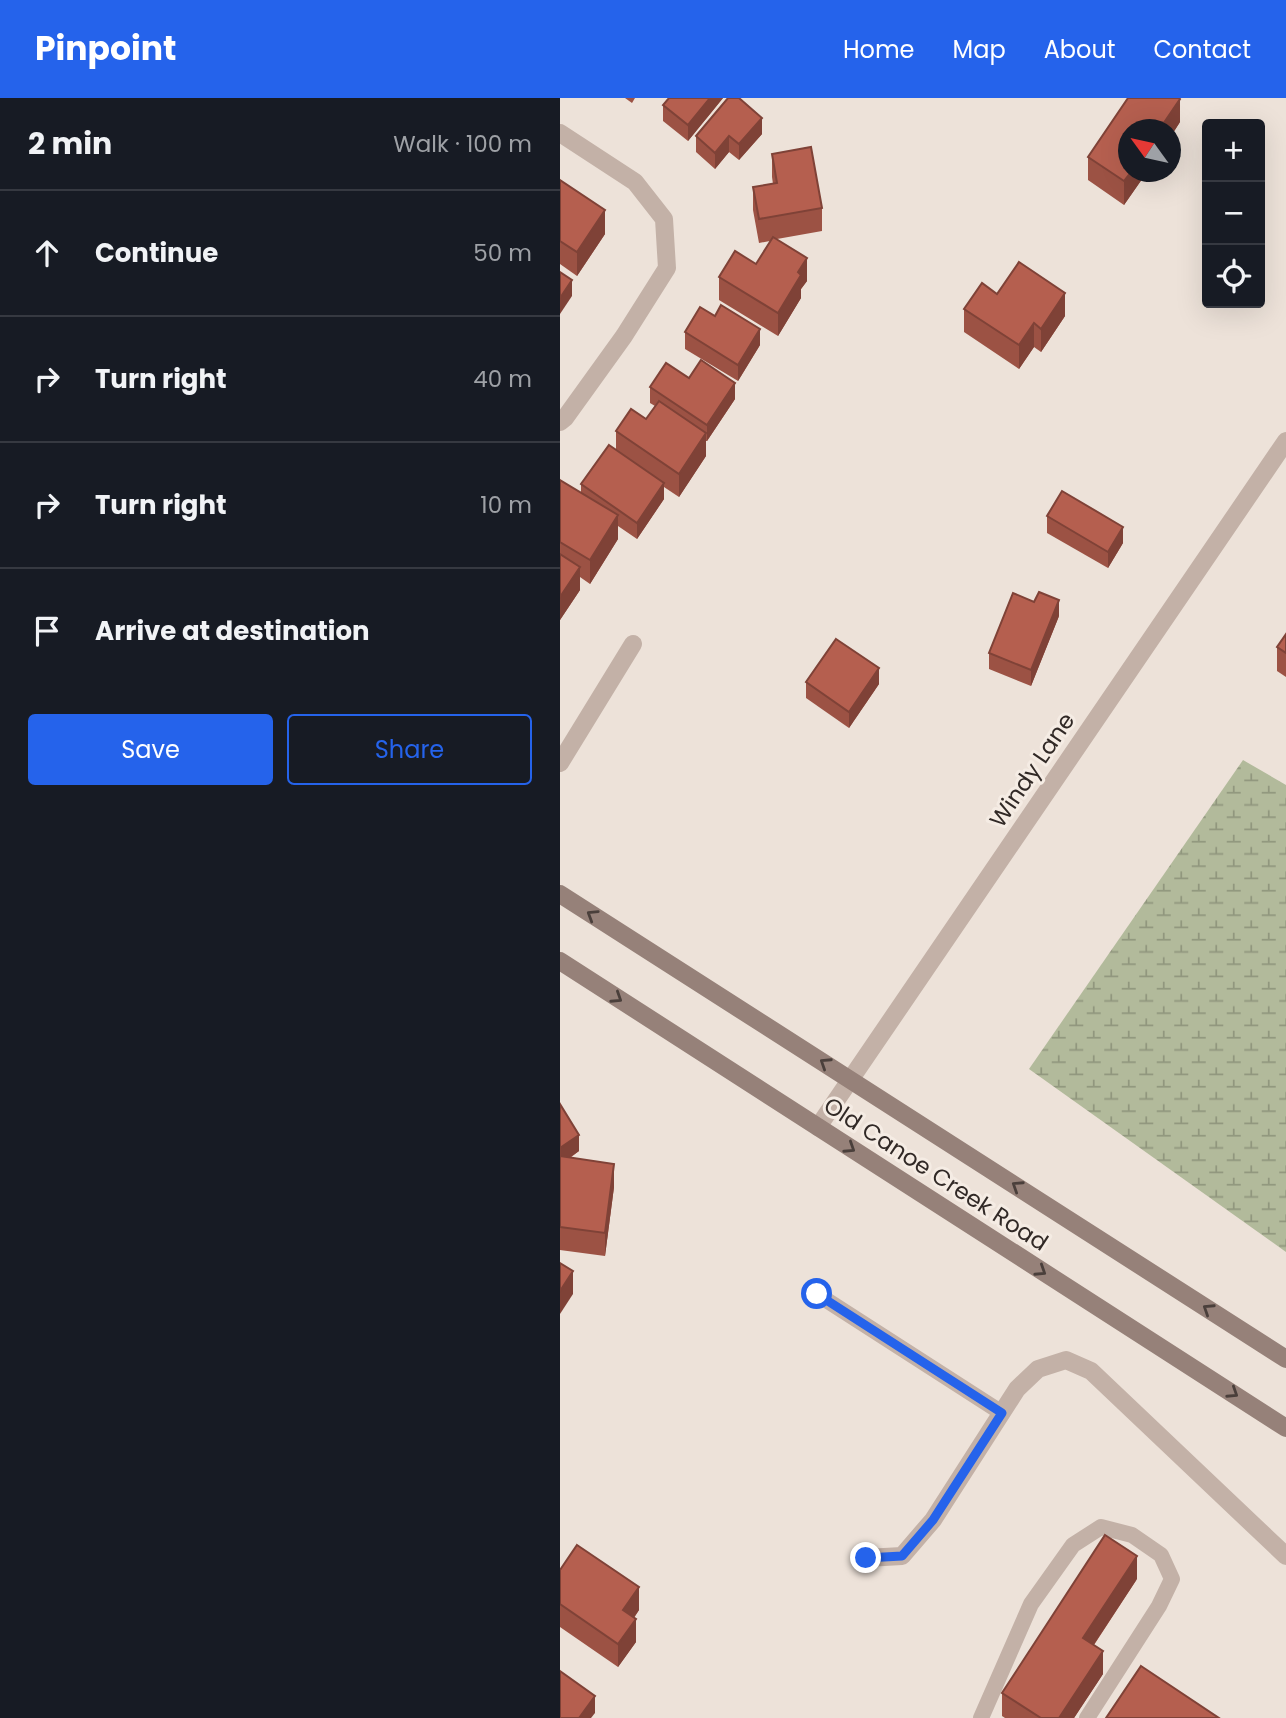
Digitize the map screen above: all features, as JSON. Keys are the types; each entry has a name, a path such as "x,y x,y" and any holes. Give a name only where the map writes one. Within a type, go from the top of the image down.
{"main road":[{"name":"Old Canoe Creek Road","path":"560,894 1286,1359"},
{"name":"Old Canoe Creek Road","path":"560,961 1286,1427"}],"street":[{"path":"560,133 635,182 664,219 667,268 624,336 560,422"},
{"name":"Windy Lane","path":"818,1127 1286,441"},
{"path":"560,763 633,643"},
{"path":"866,1558 902,1556 933,1520 1017,1389 1038,1369 1066,1360 1091,1371 1286,1556"}],"lane":[{"path":"817,1294 1002,1413"},
{"path":"981,1718 1031,1604 1073,1545 1101,1527 1132,1535 1161,1555 1172,1579 1159,1606 1087,1718"}],"green space":[{"path":"1243,760 1286,785 1286,1252 1029,1069"}],"building":[{"path":"669,98 710,98 688,125 663,105"},
{"path":"728,98 739,98 762,118 739,144 729,136 715,153 696,136"},
{"path":"1128,98 1180,99 1166,119 1118,119 1118,177 1088,157"},
{"path":"811,147 822,208 759,219 753,187 777,183 772,154"},
{"path":"560,180 605,210 577,252 560,241"},
{"path":"773,237 807,258 798,272 801,275 778,313 719,277 735,251 756,264"},
{"path":"1019,262 1065,293 1041,329 1034,323 1019,345 964,309 982,283 997,294"},
{"path":"560,272 572,280 560,298"},
{"path":"721,305 760,329 738,365 685,332 700,307 715,316"},
{"path":"701,360 735,383 707,425 650,387 666,363 689,378"},
{"path":"659,401 706,433 679,474 616,431 631,409 646,419"},
{"path":"609,445 664,483 637,523 581,484"},
{"path":"560,480 618,515 590,560 560,542"},
{"path":"1062,491 1123,527 1108,552 1047,516"},
{"path":"560,554 580,567 560,597"},
{"path":"1039,592 1059,600 1031,670 989,653 1013,593 1034,602"},
{"path":"1286,634 1286,653 1277,647"},
{"path":"836,639 879,668 849,712 806,682"},
{"path":"560,1104 579,1135 560,1148"},
{"path":"560,1156 614,1164 605,1233 560,1227"},
{"path":"560,1263 573,1271 560,1291"},
{"path":"1105,1535 1137,1556 1083,1638 1103,1651 1059,1718 1041,1718 1002,1693"},
{"path":"577,1545 639,1587 623,1610 636,1619 618,1644 560,1604 560,1570"},
{"path":"1141,1666 1219,1718 1106,1718"},
{"path":"560,1671 595,1696 579,1718 560,1718"}],"route":[{"path":"817,1294 1002,1413 933,1520 902,1556 866,1558"}]}
